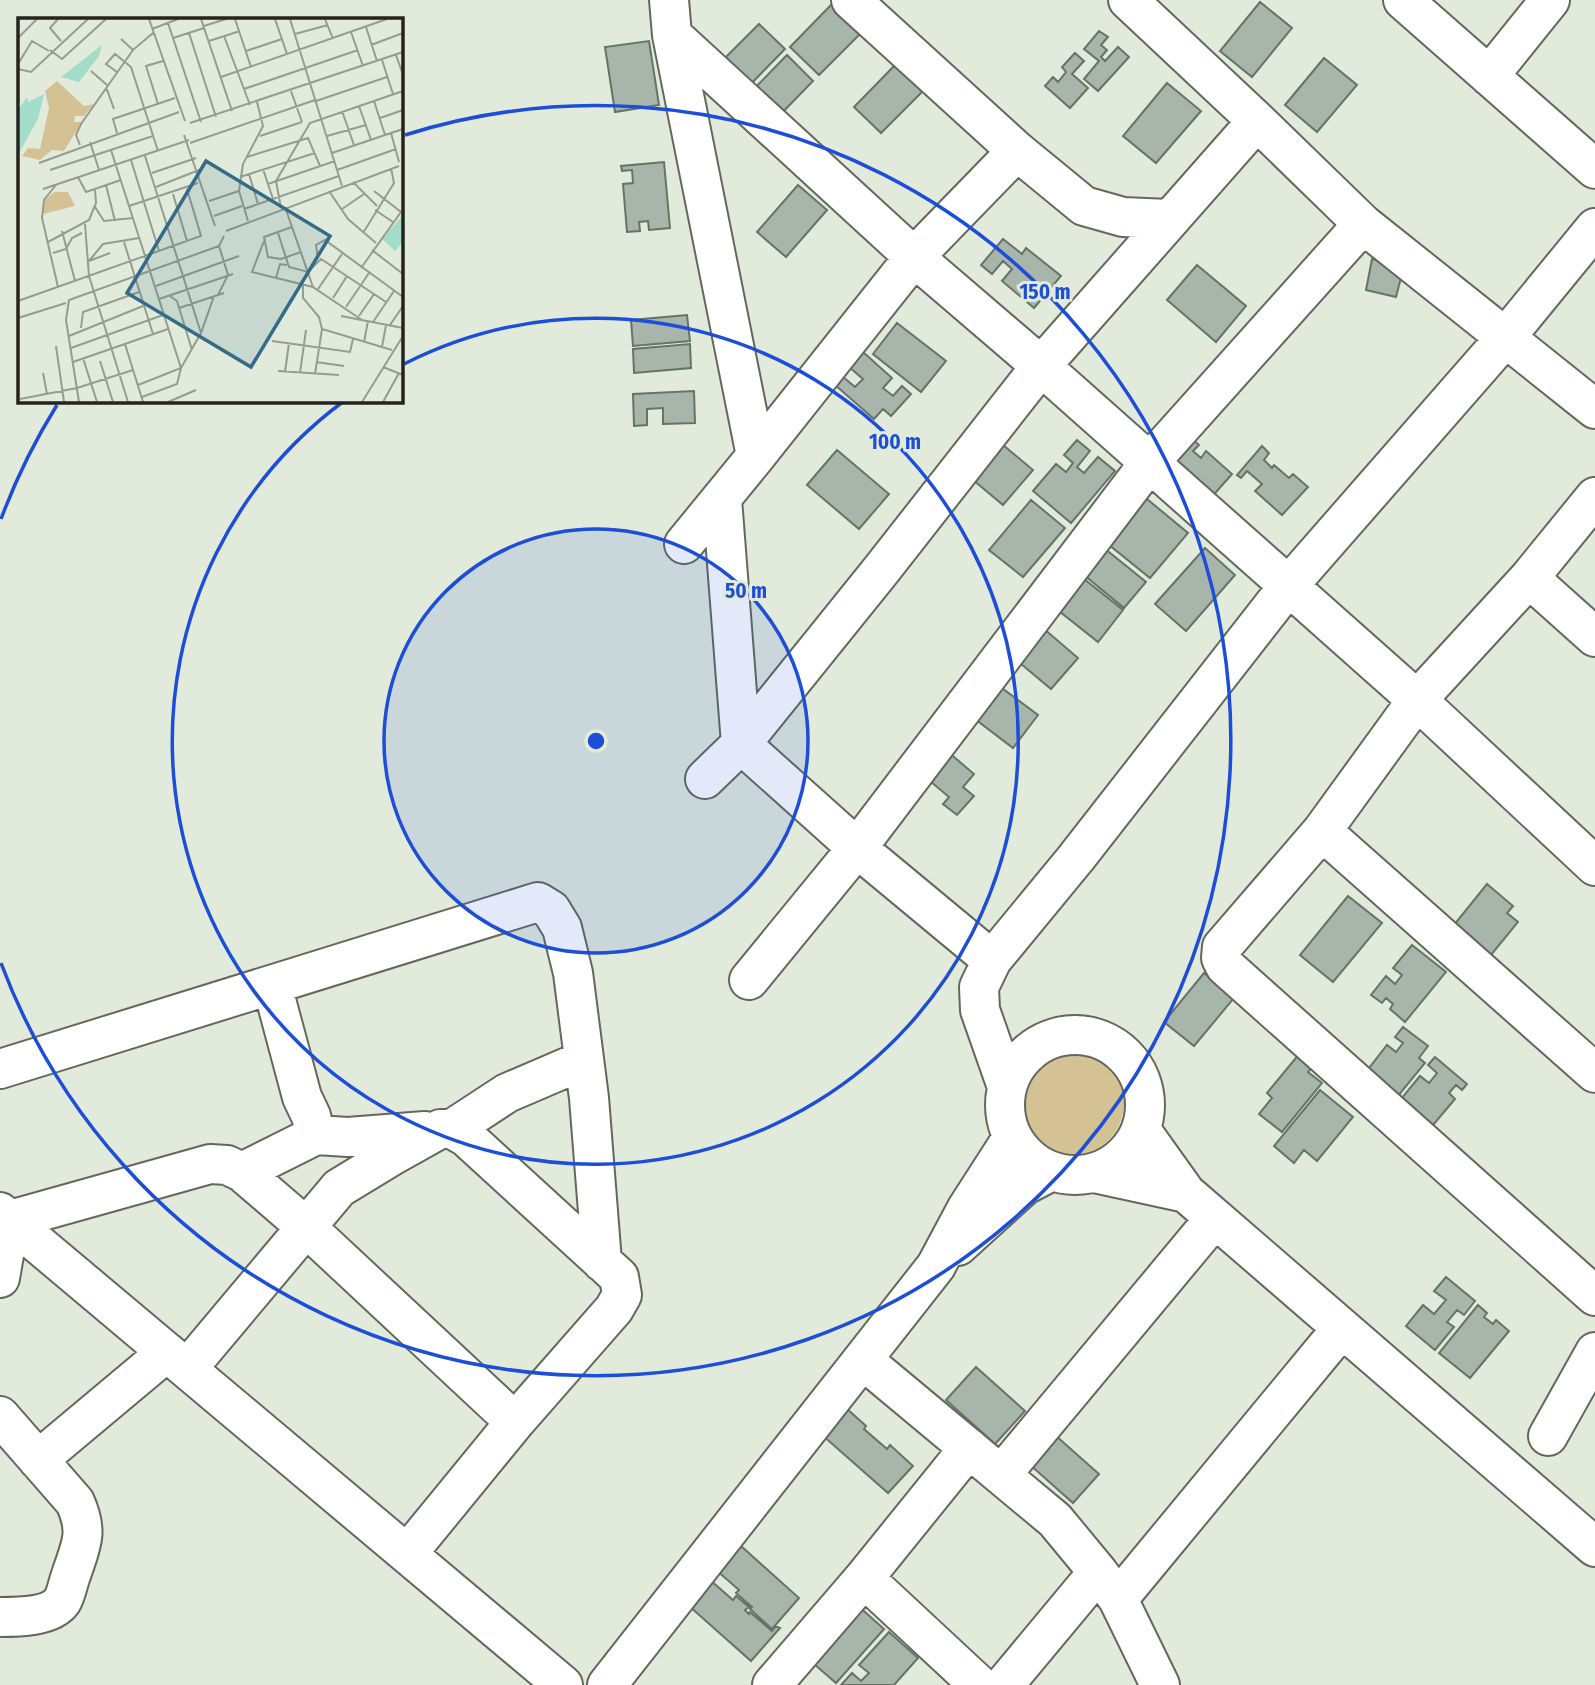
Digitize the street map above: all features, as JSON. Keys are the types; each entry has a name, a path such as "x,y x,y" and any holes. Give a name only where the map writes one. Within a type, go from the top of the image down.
{"street":[{"path":"851,0 1017,151 1084,206 1123,217 1169,219"},
{"path":"1129,0 1363,224 1595,409"},
{"path":"1404,0 1595,169"},
{"path":"1489,76 1550,0"},
{"path":"671,18 914,257 1289,584 1595,866"},
{"path":"671,18 756,456"},
{"path":"705,779 741,744 1041,366 1257,121"},
{"path":"684,544 914,257 1017,151"},
{"path":"749,979 857,848 1149,463 1363,224"},
{"path":"1007,1087 980,1010 979,987 992,960 1076,858 1289,584 1506,338 1595,228"},
{"path":"1595,498 1529,578 1417,700 1322,831 1222,947 1221,958 1226,966 1595,1296"},
{"path":"722,499 741,744 857,848 992,960"},
{"path":"1529,578 1595,637"},
{"path":"1322,831 1595,1073"},
{"path":"0,1069 538,902 551,910 562,928 573,973 584,1060 602,1262"},
{"path":"272,985 302,1097 316,1135"},
{"path":"980,1010 1043,1043"},
{"path":"1055,1037 1094,1037 1108,1042 1120,1051 1139,1074 1146,1111 1141,1130 1130,1149 1114,1164 1079,1176 1050,1172 1028,1159 1012,1138 1004,1113 1007,1087 1014,1069 1027,1054 1043,1043 1055,1037"},
{"path":"38,1460 177,1360 306,1227 339,1188 508,1093 584,1060"},
{"path":"242,1172 316,1135 348,1137 446,1129 466,1137 619,1277 622,1295 614,1308 515,1422 407,1554"},
{"path":"1141,1130 1186,1193 1595,1546"},
{"path":"626,1678 936,1266 967,1208 1012,1138"},
{"path":"5,1216 210,1164 227,1165 242,1172 306,1227 515,1422"},
{"path":"936,1266 1025,1185 1050,1172"},
{"path":"1094,1173 1186,1193"},
{"path":"0,1278 5,1216"},
{"path":"5,1216 563,1685"},
{"path":"1001,1475 1215,1218"},
{"path":"1004,1685 1108,1586 1342,1328"},
{"path":"1548,1436 1595,1352"},
{"path":"863,1360 1055,1520 1108,1586 1160,1685"},
{"path":"0,1416 75,1502 82,1517 84,1538 61,1602 48,1611 25,1618 0,1617"},
{"path":"772,1685 864,1578 969,1448"},
{"path":"864,1578 979,1685"}],"shaded area":[{"path":"1069,1047 1090,1051 1108,1063 1120,1081 1124,1102 1120,1123 1108,1141 1090,1153 1069,1157 1048,1153 1030,1141 1018,1123 1014,1102 1018,1081 1030,1063 1048,1051"}],"building":[{"path":"1260,2 1292,28 1252,77 1220,51"},
{"path":"832,4 862,32 819,75 790,47"},
{"path":"759,24 785,49 742,93 716,67"},
{"path":"1099,31 1108,37 1101,45 1107,50 1101,57 1105,61 1118,47 1129,57 1098,91 1084,79 1099,61 1084,49"},
{"path":"649,41 659,105 615,112 605,47"},
{"path":"1075,53 1084,61 1072,74 1088,88 1070,108 1045,86 1053,77 1058,82 1066,72 1062,67"},
{"path":"787,55 813,81 775,120 749,94"},
{"path":"1324,58 1357,85 1317,132 1285,105"},
{"path":"899,61 926,88 881,133 854,107"},
{"path":"1167,83 1201,111 1156,163 1123,136"},
{"path":"664,162 670,228 649,230 648,221 639,222 640,231 627,232 623,184 633,183 632,170 622,171 621,166"},
{"path":"798,185 827,210 786,257 757,232"},
{"path":"1003,239 1022,254 1026,248 1061,276 1034,308 1002,281 1012,269 1003,261 992,274 981,265"},
{"path":"1372,259 1404,266 1396,297 1366,290"},
{"path":"1197,265 1246,306 1216,342 1167,300"},
{"path":"687,315 690,341 633,346 631,320"},
{"path":"897,323 946,361 921,392 873,354"},
{"path":"690,344 691,368 634,373 633,349"},
{"path":"863,352 892,378 883,388 893,396 902,386 911,394 891,416 883,409 874,419 834,384 842,376 855,387 863,379 849,367"},
{"path":"694,391 695,423 663,424 663,408 647,409 647,425 634,426 633,394"},
{"path":"984,429 1033,470 1003,505 954,464"},
{"path":"1182,430 1199,445 1193,451 1201,458 1206,451 1232,474 1202,508 1152,464"},
{"path":"1077,440 1090,451 1077,467 1084,473 1098,457 1115,471 1071,523 1033,491 1056,464 1066,472 1073,463 1064,455"},
{"path":"1262,446 1269,453 1264,460 1272,468 1274,465 1289,478 1293,474 1308,487 1282,515 1255,491 1262,484 1247,471 1241,478 1237,475"},
{"path":"837,450 889,494 859,529 807,485"},
{"path":"1141,494 1188,533 1150,578 1103,540"},
{"path":"1031,500 1065,528 1023,577 989,550"},
{"path":"1099,544 1146,582 1124,608 1078,570"},
{"path":"1205,548 1235,575 1186,631 1155,604"},
{"path":"1074,571 1123,610 1098,642 1049,603"},
{"path":"1029,616 1078,658 1051,689 1002,648"},
{"path":"983,674 1038,715 1013,748 958,706"},
{"path":"934,740 974,774 963,787 974,796 957,815 943,804 949,797 912,766"},
{"path":"1487,884 1513,906 1507,913 1518,922 1482,966 1445,936"},
{"path":"1348,896 1382,923 1333,982 1300,955"},
{"path":"1412,945 1446,972 1405,1022 1390,1009 1393,1004 1386,998 1382,1003 1371,995 1386,976 1395,984 1402,975 1393,968"},
{"path":"1204,973 1234,998 1194,1046 1164,1022"},
{"path":"1403,1027 1428,1046 1419,1058 1425,1063 1393,1102 1362,1077 1387,1045 1396,1052 1403,1043 1395,1037"},
{"path":"1300,1053 1314,1065 1308,1072 1322,1083 1282,1132 1259,1114 1272,1098 1267,1093"},
{"path":"1435,1057 1467,1084 1462,1090 1456,1085 1449,1093 1455,1099 1428,1131 1396,1105 1420,1076 1429,1083 1437,1073 1428,1065"},
{"path":"1320,1090 1353,1117 1317,1161 1304,1150 1294,1163 1274,1146"},
{"path":"1446,1277 1475,1301 1464,1315 1457,1310 1447,1322 1454,1327 1435,1350 1406,1326 1423,1305 1434,1314 1446,1300 1434,1291"},
{"path":"1478,1305 1487,1313 1484,1317 1493,1324 1496,1320 1509,1331 1470,1378 1439,1353"},
{"path":"976,1367 1025,1411 995,1444 946,1400"},
{"path":"846,1408 866,1426 864,1429 887,1449 890,1445 913,1466 888,1493 822,1435"},
{"path":"1055,1435 1099,1474 1073,1503 1029,1464"},
{"path":"731,1537 799,1598 772,1629 736,1593 739,1590 708,1563"},
{"path":"702,1573 733,1600 736,1596 749,1607 745,1610 749,1614 750,1612 772,1631 776,1626 780,1628 751,1661 680,1598"},
{"path":"856,1604 884,1629 836,1683 807,1658"},
{"path":"889,1632 918,1658 894,1685 841,1685 852,1673 861,1681 869,1673 859,1665"}]}
